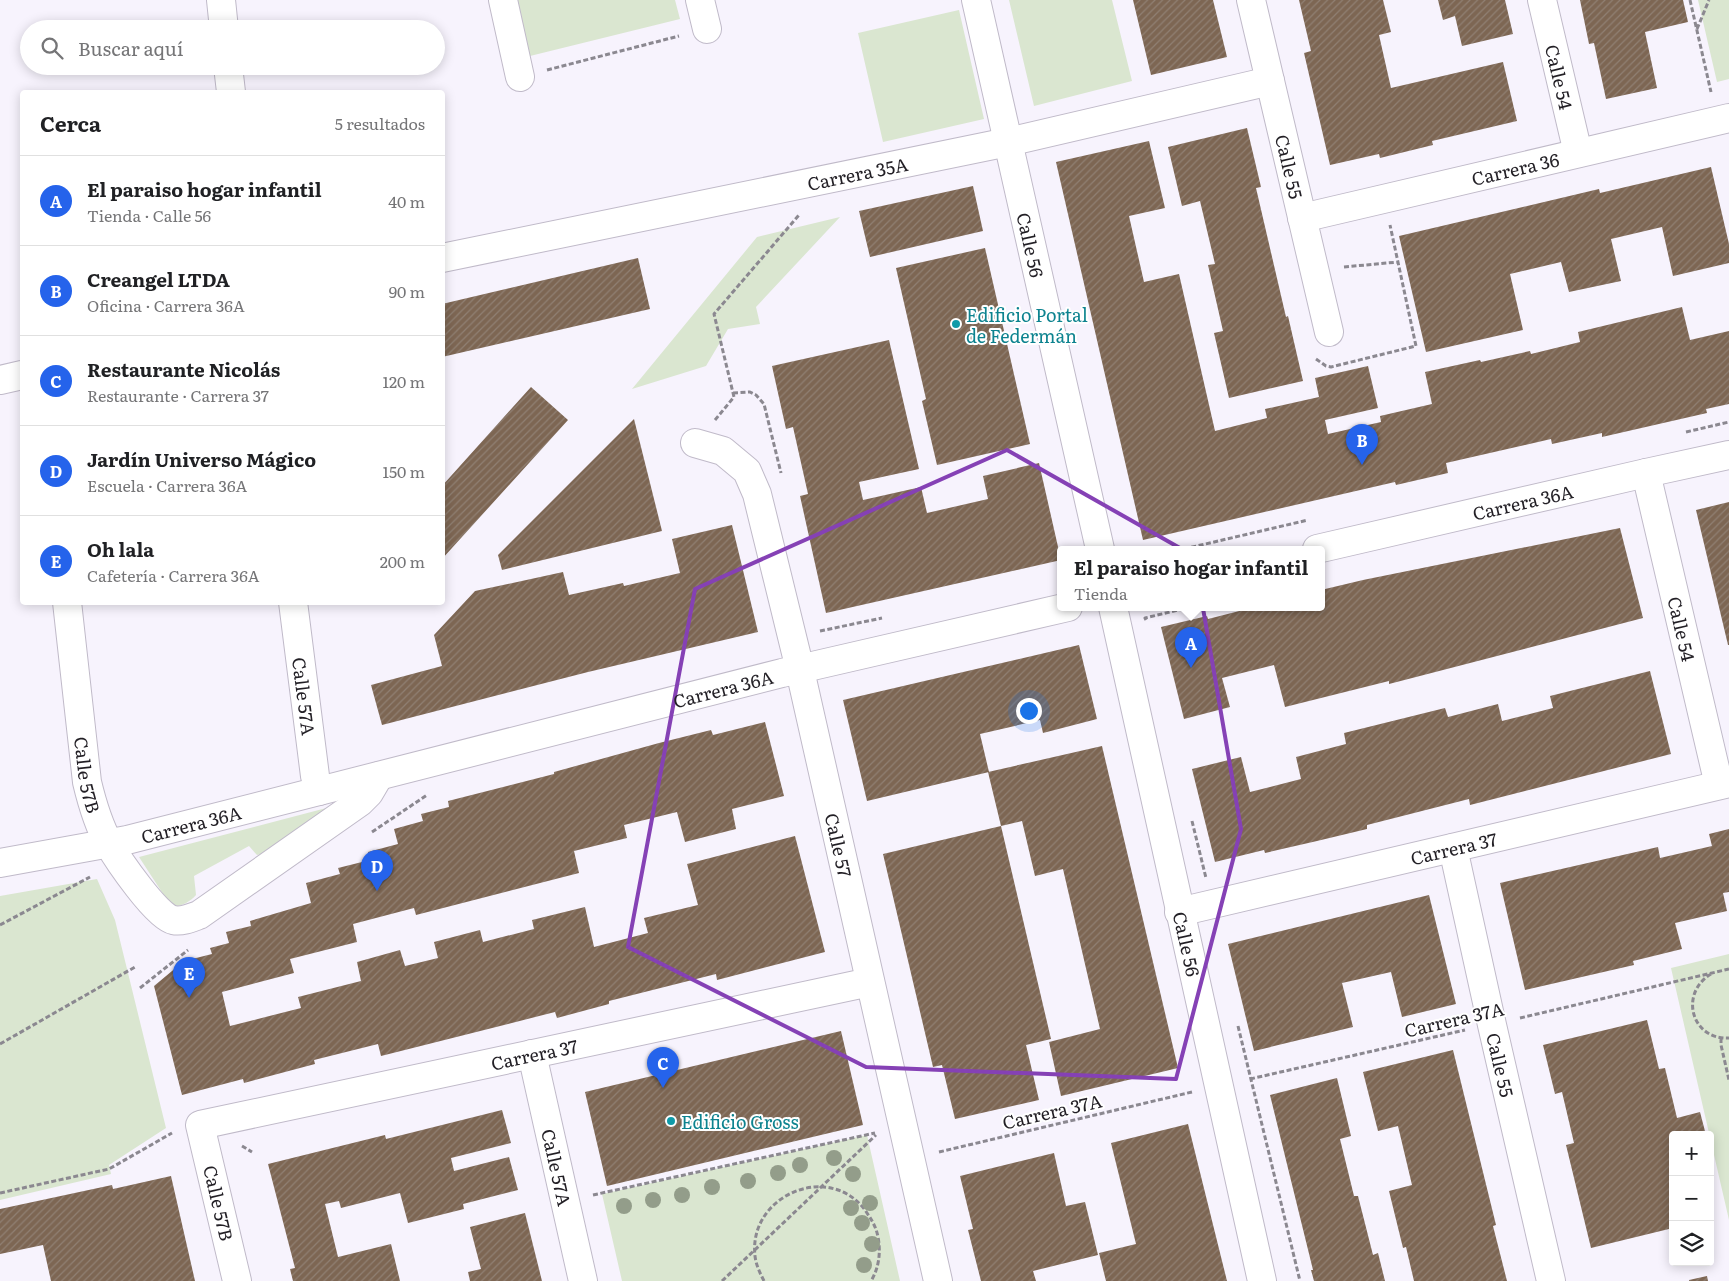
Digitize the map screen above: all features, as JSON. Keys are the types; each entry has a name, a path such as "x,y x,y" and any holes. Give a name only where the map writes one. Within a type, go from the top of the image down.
{"street":[{"path":"221,0 223,20"},
{"path":"503,0 520,76"},
{"path":"700,0 707,29"},
{"name":"Calle 56","path":"976,0 1099,546"},
{"name":"Calle 55","path":"1251,0 1329,332"},
{"name":"Calle 54","path":"1542,0 1578,153"},
{"path":"229,75 231,90"},
{"name":"Carrera 35A","path":"445,257 1008,142 1270,81"},
{"name":"Carrera 36","path":"1302,218 1578,153 1721,109"},
{"path":"0,380 20,375"},
{"name":"Calle 57","path":"695,443 723,451 747,471 757,494 799,669 938,1281"},
{"name":"Carrera 36A","path":"1325,547 1729,455"},
{"name":"Calle 54","path":"1646,473 1724,784"},
{"name":"Calle 57B","path":"67,605 87,782 98,820 109,844 149,902 162,915 173,920 186,920 199,915 360,802 379,776"},
{"name":"Calle 57A","path":"293,605 315,776 319,791"},
{"name":"Carrera 36A","path":"0,863 109,844 799,669 1057,610"},
{"name":"Calle 56","path":"1114,611 1262,1281"},
{"name":"Carrera 37","path":"1179,912 1724,784"},
{"name":"Calle 55","path":"1453,848 1551,1281"},
{"name":"Carrera 37","path":"200,1125 870,982"},
{"name":"Calle 57A","path":"532,1054 584,1281"},
{"name":"Calle 57B","path":"200,1125 238,1281"}],"path":[{"path":"1690,0 1711,94 1721,109"},
{"path":"1697,29 1709,0"},
{"path":"520,76 707,29"},
{"path":"1711,94 1720,92"},
{"path":"695,443 734,397 714,314 805,208 800,185"},
{"path":"1312,353 1321,363 1331,367 1416,346 1389,221"},
{"path":"1337,268 1398,262"},
{"path":"733,393 750,392 756,395 764,404 783,480"},
{"path":"1145,618 1174,611"},
{"path":"817,632 883,618"},
{"path":"368,834 434,792"},
{"path":"0,925 95,874"},
{"path":"1206,879 1215,877"},
{"path":"140,988 192,947"},
{"path":"0,1044 135,967"},
{"name":"Carrera 37A","path":"1250,1079 1729,970"},
{"path":"1714,973 1703,979 1696,989 1692,1001 1693,1014 1699,1026 1709,1034 1721,1038 1729,1038"},
{"path":"1520,1018 1522,1027"},
{"path":"1463,1021 1465,1030"},
{"path":"1237,1023 1300,1281"},
{"path":"1721,1038 1729,1080"},
{"name":"Carrera 37A","path":"941,1161 939,1152 1200,1090"},
{"path":"0,1193 109,1169 173,1132"},
{"path":"878,1132 881,1142"},
{"path":"722,1281 878,1132"},
{"path":"593,1195 878,1132"},
{"path":"590,1186 595,1204"},
{"path":"764,1281 758,1269 755,1249 756,1235 763,1218 775,1203 790,1192 808,1187 821,1187 845,1193 860,1204 873,1221 880,1248 878,1262 871,1281"}],"highlighted area":[{"path":"1007,450 1194,556 1241,829 1176,1079 866,1067 628,947 695,589"}],"green space":[{"path":"516,0 675,0 680,19 530,56"},
{"path":"1009,0 1112,0 1132,81 1034,106"},
{"path":"1698,0 1729,0 1729,79 1717,82"},
{"path":"959,10 984,119 883,142 858,33"},
{"path":"840,217 756,307 760,324 728,329 706,366 632,389 757,237"},
{"path":"334,806 262,854 257,855 249,846 194,876 196,895 189,901 174,907 167,900 139,857"},
{"path":"97,879 115,920 166,1128 109,1165 111,1174 0,1200 0,896"},
{"path":"1729,954 1729,1220 1714,1155 1714,1131 1709,1131 1671,968"},
{"path":"867,1135 900,1281 622,1281 602,1194"}],"building":[{"path":"1133,0 1213,0 1227,57 1151,75"},
{"path":"1299,0 1383,0 1391,32 1379,35 1391,88 1503,62 1517,121 1432,141 1433,145 1380,158 1379,154 1330,165 1304,53 1311,51"},
{"path":"1438,0 1505,0 1513,34 1462,46 1455,16 1443,20"},
{"path":"1580,0 1683,0 1688,22 1645,32 1657,88 1606,99 1594,43 1589,44"},
{"path":"1247,128 1261,187 1256,188 1303,381 1229,398 1214,333 1223,331 1208,265 1215,264 1200,201 1182,206 1168,147"},
{"path":"1149,141 1165,208 1129,216 1144,282 1179,274 1215,431 1267,418 1265,409 1319,397 1315,378 1368,366 1378,408 1325,420 1328,434 1381,422 1380,416 1432,404 1425,372 1530,351 1531,354 1580,342 1578,332 1682,307 1690,340 1729,331 1729,404 1706,409 1707,413 1602,437 1602,433 1552,444 1551,439 1446,463 1448,473 1396,485 1395,482 1143,540 1056,162"},
{"path":"1711,167 1729,244 1729,263 1673,276 1662,227 1611,239 1621,281 1569,292 1561,262 1510,274 1523,330 1426,352 1399,236 1599,189 1600,193"},
{"path":"973,186 983,231 870,257 859,211"},
{"name":"Edificio Portal de Federmán","path":"985,248 1030,444 937,465 922,401 926,399 896,268"},
{"path":"638,258 650,309 445,356 445,303"},
{"path":"889,340 919,469 859,482 863,500 921,487 927,513 988,499 983,476 1039,463 1058,546 1057,561 826,613 800,496 808,494 793,427 786,429 772,366"},
{"path":"531,387 568,420 445,556 445,483"},
{"path":"634,419 662,531 502,570 498,555"},
{"path":"1729,502 1729,645 1728,645 1696,510"},
{"path":"732,525 758,632 588,672 382,725 371,685 442,666 434,635 475,591 563,572 569,595 623,583 624,586 680,573 672,539"},
{"path":"1620,528 1643,618 1389,684 1389,681 1285,707 1274,665 1222,678 1230,707 1184,719 1161,627 1207,616 1208,619 1239,611 1325,611 1325,589"},
{"path":"1079,645 1097,719 1043,733 1040,720 980,734 989,772 867,801 843,700"},
{"path":"1650,671 1671,754 1470,805 1469,799 1367,825 1367,829 1265,853 1264,850 1215,862 1192,769 1241,757 1250,792 1301,779 1296,757 1346,744 1344,733 1445,708 1448,717 1498,704 1502,721 1553,708 1550,696"},
{"path":"765,722 784,796 732,809 736,829 685,842 677,812 624,825 627,838 574,851 579,873 416,915 414,908 353,924 357,942 290,959 294,973 222,992 230,1026 301,1008 298,997 361,981 357,962 400,950 405,966 438,958 434,942 480,930 483,942 534,929 532,920 585,907 594,947 648,933 644,918 698,905 687,864 795,836 825,952 717,980 716,974 609,1001 609,1004 557,1018 555,1012 381,1056 378,1044 314,1060 315,1064 244,1083 243,1079 182,1095 154,986 184,961 212,954 210,948 229,943 226,932 251,926 250,921 311,903 306,883 340,874 338,868 370,860 368,852 398,844 394,829 423,821 421,814 449,807 448,801 554,774 554,772 711,730 713,735"},
{"path":"1102,746 1178,1068 1061,1096 1049,1042 1100,1029 1063,869 1035,876 1022,821 1001,826 988,772"},
{"path":"1001,826 1051,1039 1026,1045 1039,1100 955,1119 942,1065 933,1067 883,854"},
{"path":"1729,829 1729,892 1723,893 1727,911 1675,923 1682,949 1633,961 1634,965 1525,990 1500,883 1658,847 1660,858 1712,846 1709,834"},
{"path":"1429,895 1456,1004 1402,1017 1391,972 1342,983 1353,1027 1254,1051 1228,944"},
{"path":"1647,1020 1659,1069 1665,1068 1677,1118 1700,1112 1705,1131 1669,1131 1669,1229 1591,1248 1566,1145 1574,1143 1562,1092 1555,1094 1543,1045"},
{"path":"841,1031 863,1125 607,1186 585,1092"},
{"path":"1453,1050 1496,1225 1493,1226 1507,1281 1414,1281 1406,1247 1403,1248 1389,1191 1412,1185 1398,1126 1378,1131 1363,1072"},
{"path":"1337,1078 1351,1136 1340,1139 1354,1196 1358,1196 1373,1255 1378,1253 1385,1281 1314,1281 1311,1270 1313,1270 1270,1095"},
{"path":"502,1110 511,1143 451,1158 454,1171 509,1157 518,1190 463,1204 464,1209 408,1223 400,1193 341,1208 339,1201 325,1204 338,1257 391,1244 400,1281 293,1281 290,1269 295,1268 268,1164 385,1135 386,1139"},
{"path":"1188,1124 1227,1281 1106,1281 1099,1253 1136,1244 1111,1143"},
{"path":"1054,1153 1066,1206 1085,1202 1098,1255 1033,1271 1036,1281 981,1281 968,1230 973,1229 960,1176"},
{"path":"171,1176 195,1281 51,1281 43,1245 0,1254 0,1209 112,1185 113,1189"},
{"path":"525,1213 542,1281 470,1281 468,1272 481,1269 470,1227"},
{"path":"1707,1276 1708,1281 1689,1281 1689,1280"}],"place":[{"name":"Edificio Portal de Federmán","path":"956,324"},
{"name":"Creangel LTDA","path":"1362,465"},
{"name":"El paraiso hogar infantil","path":"1191,668"},
{"name":"Jardín Universo Mágico","path":"377,891"},
{"name":"Oh lala","path":"189,998"},
{"name":"Restaurante Nicolás","path":"663,1088"},
{"name":"Edificio Gross","path":"671,1121"}]}
